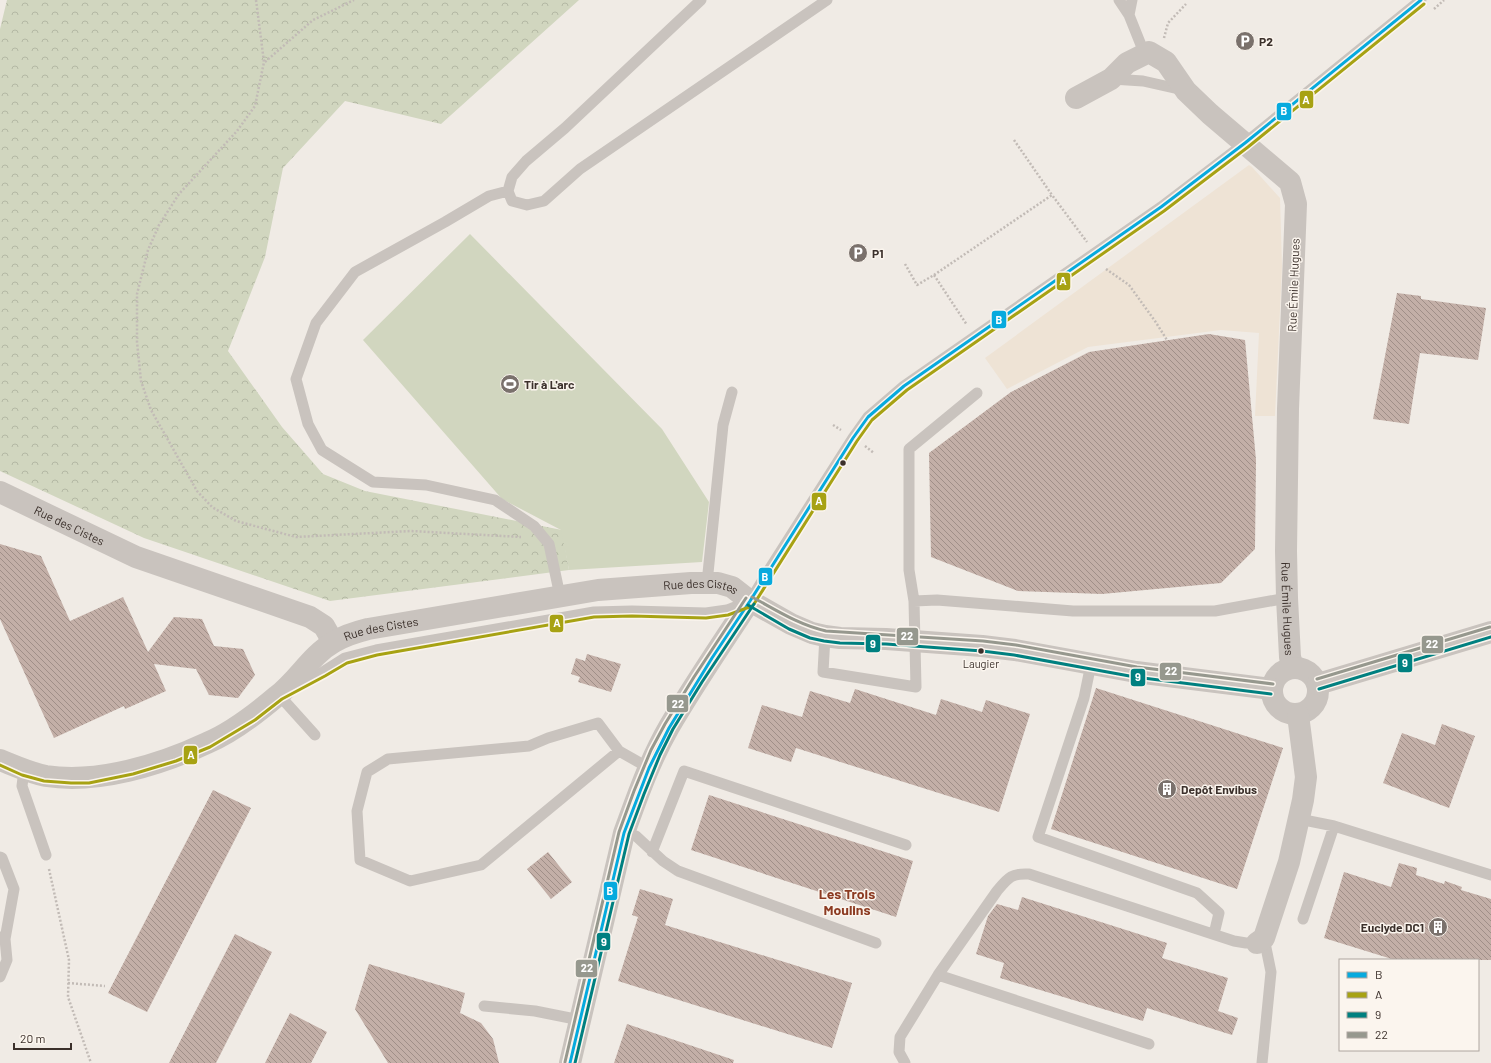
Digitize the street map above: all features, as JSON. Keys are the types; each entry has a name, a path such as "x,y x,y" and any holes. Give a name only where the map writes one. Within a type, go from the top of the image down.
{"street":[{"name":"Rue Émile Hugues","path":"1157,57 1186,91 1210,114 1290,182 1296,204 1288,409 1287,598 1290,657 1293,668"},
{"path":"1076,98 1111,78 1127,63 1157,57"},
{"name":"Rue des Cistes","path":"0,492 136,557 310,617 324,626 333,642"},
{"name":"Rue des Cistes","path":"0,760 24,770 45,776 88,778 132,769 175,756 208,743 252,716 279,695 333,642 348,635 368,629 598,590 718,583 732,587 750,601"},
{"path":"570,1063 624,833 635,802 649,768 669,728 712,658 750,601 791,624 812,633 825,636 915,641 1015,650 1136,672 1272,689"},
{"path":"1318,684 1491,632"},
{"path":"1293,668 1301,669 1314,677 1318,684 1317,700 1312,708 1298,715 1289,714 1282,710 1276,704 1273,697 1272,689 1274,681 1285,670 1293,668"},
{"path":"1261,941 1288,862 1304,800 1306,777 1298,715"}],"lane":[{"path":"701,0 565,128 526,161 512,177 508,191 512,200 527,205 544,201 580,170 827,0"},
{"path":"1119,0 1129,15 1141,44 1157,57"},
{"path":"1129,15 1132,0"},
{"path":"750,601 813,499 868,418 904,386 1161,207 1245,143 1421,0"},
{"path":"1111,78 1143,81 1186,91"},
{"path":"508,191 489,196 446,222 355,272 316,323 296,379 308,424 322,450 373,482 426,485 495,500 534,526 545,537 549,544 560,596"},
{"path":"707,583 723,425 732,392"},
{"path":"825,636 823,672 916,687 914,601 909,570 909,449 976,393"},
{"path":"914,601 937,600 1073,611 1215,611 1287,598"},
{"name":"Rue des Cistes","path":"279,695 323,672 345,658 376,650 594,612 632,611 706,613 727,610 750,601"},
{"path":"1091,664 1084,698 1038,837 1196,893 1219,913 1214,934"},
{"path":"279,695 315,735"},
{"path":"618,751 481,864 410,881 360,860 357,811 367,772 388,759 529,746 548,738 598,723 618,751 649,768"},
{"path":"24,770 22,786 46,855"},
{"path":"652,852 684,771 906,845"},
{"path":"1299,819 1334,826 1491,875"},
{"path":"1303,919 1334,826"},
{"path":"624,833 636,836 652,852 678,871 876,943"},
{"path":"0,857 2,858 14,889 2,938 7,960 0,978"},
{"path":"905,1063 899,1052 900,1037 938,975 1007,879 1017,874 1029,874 1214,934 1246,943 1261,941 1271,972 1262,1063"},
{"path":"938,975 1149,1044"},
{"path":"484,1006 535,1011 580,1020"}],"path":[{"path":"256,0 264,62 255,106 237,131 179,194 159,225 148,250 137,294 136,342 141,381 150,410 197,491 212,507 236,522 296,537 411,531 545,537"},
{"path":"264,62 313,20 354,0"},
{"path":"1157,57 1163,44 1168,23 1186,4"},
{"path":"1014,140 1052,195 1089,244"},
{"path":"905,264 917,285 1052,195"},
{"path":"1106,270 1129,285 1155,320 1167,340"},
{"path":"934,275 968,327"},
{"path":"46,855 69,960 68,997 91,1063"},
{"path":"68,983 105,986"}],"green space":[{"path":"7,0 579,0 441,124 345,101 283,168 265,257 228,351 282,427 323,474 365,491 562,530 569,570 330,601 144,538 0,471 0,29"},
{"name":"Tir à L'arc","path":"470,234 662,429 709,502 702,562 569,570 561,530 502,499 363,340"}],"shaded area":[{"path":"1249,165 1280,198 1282,267 1275,416 1255,416 1259,333 1221,330 1088,347 1007,389 985,358"}],"building":[{"path":"1397,293 1421,296 1421,299 1486,308 1478,360 1420,353 1409,424 1373,419"},
{"path":"1209,334 1245,340 1256,460 1255,549 1221,583 1102,594 1018,591 931,557 929,453 1011,392 1089,352"},
{"path":"0,544 41,556 70,621 123,597 148,652 174,617 202,619 214,646 243,649 255,675 238,698 209,695 196,669 154,664 166,691 125,709 124,706 54,738 0,619"},
{"path":"587,654 621,664 611,692 578,682 580,677 571,674 576,658 585,661"},
{"name":"Depôt Envibus","path":"1096,688 1283,748 1237,889 1051,829"},
{"path":"855,689 936,715 941,699 982,712 986,700 1030,714 999,812 796,748 791,762 748,748 762,705 802,717 810,691 850,703"},
{"path":"1442,724 1475,736 1449,808 1383,783 1402,733 1435,745"},
{"path":"213,790 251,808 147,1012 108,993"},
{"path":"709,795 913,861 896,917 691,850"},
{"path":"548,852 572,882 551,899 527,869"},
{"name":"Euclyde DC1","path":"1399,863 1417,868 1416,875 1444,884 1445,881 1462,887 1461,890 1491,899 1491,960 1392,959 1324,938 1344,872 1391,887"},
{"path":"640,889 673,899 665,925 852,983 832,1048 618,981 638,917 632,915"},
{"path":"1022,897 1167,943 1162,958 1228,978 1218,1011 1238,1018 1232,1035 1147,1008 1143,1021 1000,978 1004,963 976,954 988,916 997,904 1018,910"},
{"path":"235,934 272,952 216,1063 169,1063"},
{"path":"369,964 465,993 460,1013 481,1023 493,1039 499,1063 388,1063 355,1009"},
{"path":"290,1013 327,1032 311,1063 265,1063"},
{"path":"627,1024 734,1060 733,1063 614,1063"}],"transit line":[{"name":"B","path":"570,1063 624,833 649,768 669,728 712,658 868,417 904,386 1161,207 1245,143 1421,0"},
{"name":"A","path":"754,604 857,441 872,420 907,390 1164,211 1248,147 1424,4"},
{"name":"22","path":"752,597 797,621 826,631 983,641 1016,645 1137,667 1273,684"},
{"name":"22","path":"565,1062 619,832 634,791 651,750 665,724 746,598"},
{"name":"9","path":"575,1063 629,834 644,794 660,755 673,729 702,682 754,604"},
{"name":"9","path":"748,605 789,629 810,638 824,641 982,651 1014,655 1135,677 1271,694"},
{"name":"A","path":"0,765 22,775 44,781 71,783 89,783 133,774 176,761 210,747 255,720 282,699 347,663 377,655 594,617 632,616 706,618 728,615 752,606"},
{"name":"22","path":"1317,679 1490,627"},
{"name":"9","path":"1319,689 1491,637"}],"place":[{"name":"P2","path":"1245,41"},
{"name":"P1","path":"858,253"},
{"name":"Tir à L'arc","path":"510,384"},
{"name":"Laugier","path":"981,651"},
{"name":"Depôt Envibus","path":"1167,789"},
{"name":"Euclyde DC1","path":"1438,927"}],"district":[{"name":"Les Trois Moulins","path":"847,902"}]}
